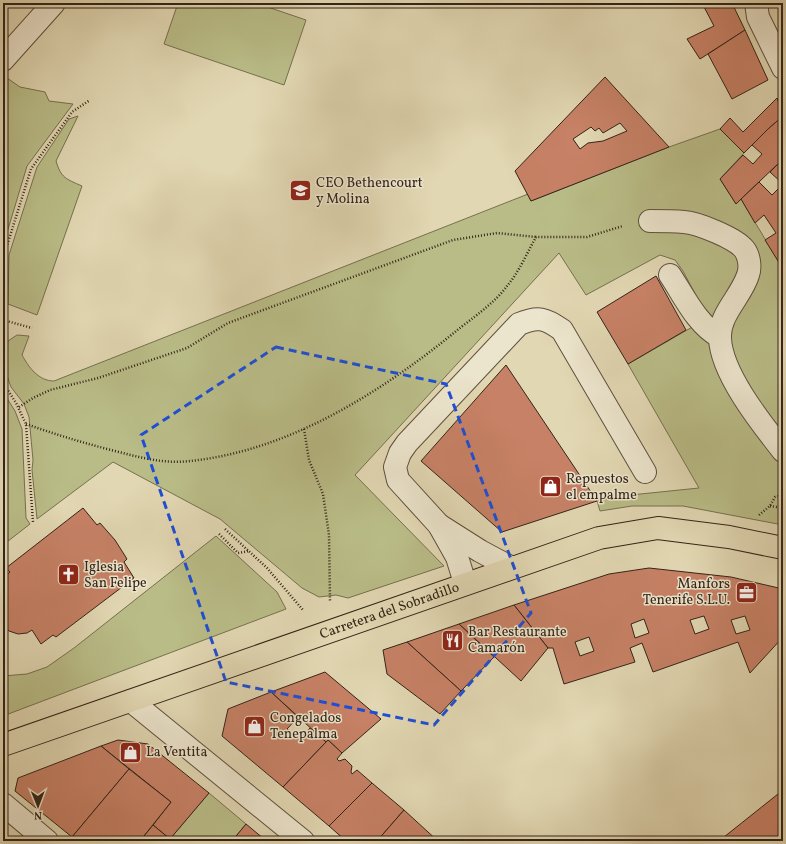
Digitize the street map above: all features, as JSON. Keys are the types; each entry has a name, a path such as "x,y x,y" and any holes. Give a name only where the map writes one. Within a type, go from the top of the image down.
{"main road":[{"name":"Carretera del Sobradillo","path":"3,745 465,582 598,538 658,528 729,537 783,548"}],"street":[{"path":"3,60 54,3"},
{"path":"756,3 758,17 783,68"},
{"path":"650,221 685,222 715,232 744,249 749,259 748,274 721,326 721,349 738,386 760,420 783,451"},
{"path":"670,275 703,324 711,332 720,337"},
{"path":"510,567 480,551 439,525 404,489 398,480 394,467 400,453 407,443 519,324 532,319 549,320 562,330 645,472"},
{"path":"439,525 457,557 465,582"},
{"path":"131,701 303,841"},
{"path":"3,804 47,841"}],"path":[{"path":"3,307 5,252 31,169 72,112 90,100"},
{"path":"18,408 33,398 50,390 98,378 187,348 228,323 452,240 497,233 536,237 587,237 624,226 650,221"},
{"path":"26,424 76,442 155,461 189,461 224,455 304,429 362,399 381,387 418,362 479,312 507,287 536,237"},
{"path":"3,320 32,328"},
{"path":"3,377 4,384 26,424 33,522"},
{"path":"304,429 309,460 323,494 329,535 327,631"},
{"path":"770,506 783,508"},
{"path":"225,529 267,568 327,631"},
{"path":"219,534 238,553 249,551"}],"highlighted area":[{"path":"276,347 446,384 531,613 434,725 226,682 141,435"}],"green space":[{"path":"178,3 256,3 306,20 284,85 164,44"},
{"path":"7,78 20,87 45,92 49,101 73,104 27,166 3,246 3,79"},
{"path":"78,116 56,161 62,175 72,182 82,186 37,315 8,304 9,255 37,167 69,119"},
{"path":"720,129 744,153 720,179 736,204 741,199 783,269 783,525 683,506 632,506 600,511 597,501 621,496 699,488 628,364 708,318 683,271 675,260 660,255 586,295 559,253 355,475 444,566 348,598 336,595 319,597 302,588 220,519 113,462 37,519 29,417 24,404 11,387 6,373 5,357 8,341 17,335 29,336 22,355 31,369 44,379 54,381 528,194 531,201 669,147"},
{"path":"3,392 15,411 22,429 26,518 30,524 3,545"},
{"path":"216,536 277,592 286,609 3,716 3,676 27,674 47,667 74,648"},
{"path":"209,793 246,824 232,841 173,841 170,839"}],"building":[{"path":"702,3 732,3 745,30 700,59 687,39 714,26"},
{"path":"745,30 768,80 732,99 708,54"},
{"path":"605,77 669,147 531,201 515,171","holes":["620,123 627,131 603,141 588,143 580,149 573,139 591,127 595,131 599,128 603,133"]},
{"path":"777,98 783,116 744,153 720,129 730,118 743,132"},
{"path":"783,116 783,159 736,204 720,179 743,155 753,164 762,154 752,145"},
{"path":"783,159 783,184 770,172"},
{"path":"759,182 772,195 783,184 783,269 765,240 776,233 764,215 755,223 741,199"},
{"path":"656,276 686,330 628,364 597,312"},
{"path":"506,365 597,501 502,532 421,461"},
{"name":"Iglesia San Felipe","path":"83,508 97,525 100,523 115,540 127,559 124,562 134,578 56,637 53,635 41,644 32,630 27,633 18,634 9,631 3,625 3,600 7,597 3,591 3,578 10,572 6,568"},
{"path":"649,568 731,577 783,589 783,637 750,673 738,642 653,672 642,643 630,648 635,662 564,684 553,648 548,648 514,605 609,574","holes":["704,616 709,629 695,634 690,620","745,616 750,630 736,634 731,620","644,619 649,633 635,638 631,624","589,637 594,651 580,656 575,642"]},
{"path":"514,605 548,648 521,681 459,624"},
{"path":"459,624 494,657 461,691 407,642"},
{"path":"407,642 461,691 440,714 387,674 383,650"},
{"path":"325,672 381,719 342,753 328,740 326,742 271,692"},
{"path":"271,692 298,717 287,729 300,739 310,728 326,742 283,787 222,736 228,709"},
{"path":"118,740 148,744 209,793 170,839 153,825 171,802 101,746"},
{"path":"328,740 342,753 337,759 339,761 345,759 352,766 352,774 357,770 372,783 329,826 283,787"},
{"path":"101,746 129,769 72,837 15,791 18,778"},
{"path":"129,769 171,802 140,841 77,841 72,837"},
{"path":"372,783 404,810 377,841 346,841 329,826"},
{"path":"783,790 783,841 719,841"},
{"path":"404,810 428,832 438,841 377,841"},
{"path":"246,824 258,834 267,841 232,841"},
{"path":"153,825 170,839 173,841 140,841"}],"place":[{"name":"CEO Bethencourt y Molina","path":"301,191"},
{"name":"Repuestos el empalme","path":"551,487"},
{"name":"Iglesia San Felipe","path":"69,575"},
{"name":"Manfors Tenerife S.L.U.","path":"746,592"},
{"name":"Bar Restaurante Camarón","path":"453,640"},
{"name":"Congelados Tenepalma","path":"254,726"},
{"name":"La Ventita","path":"131,752"}]}
